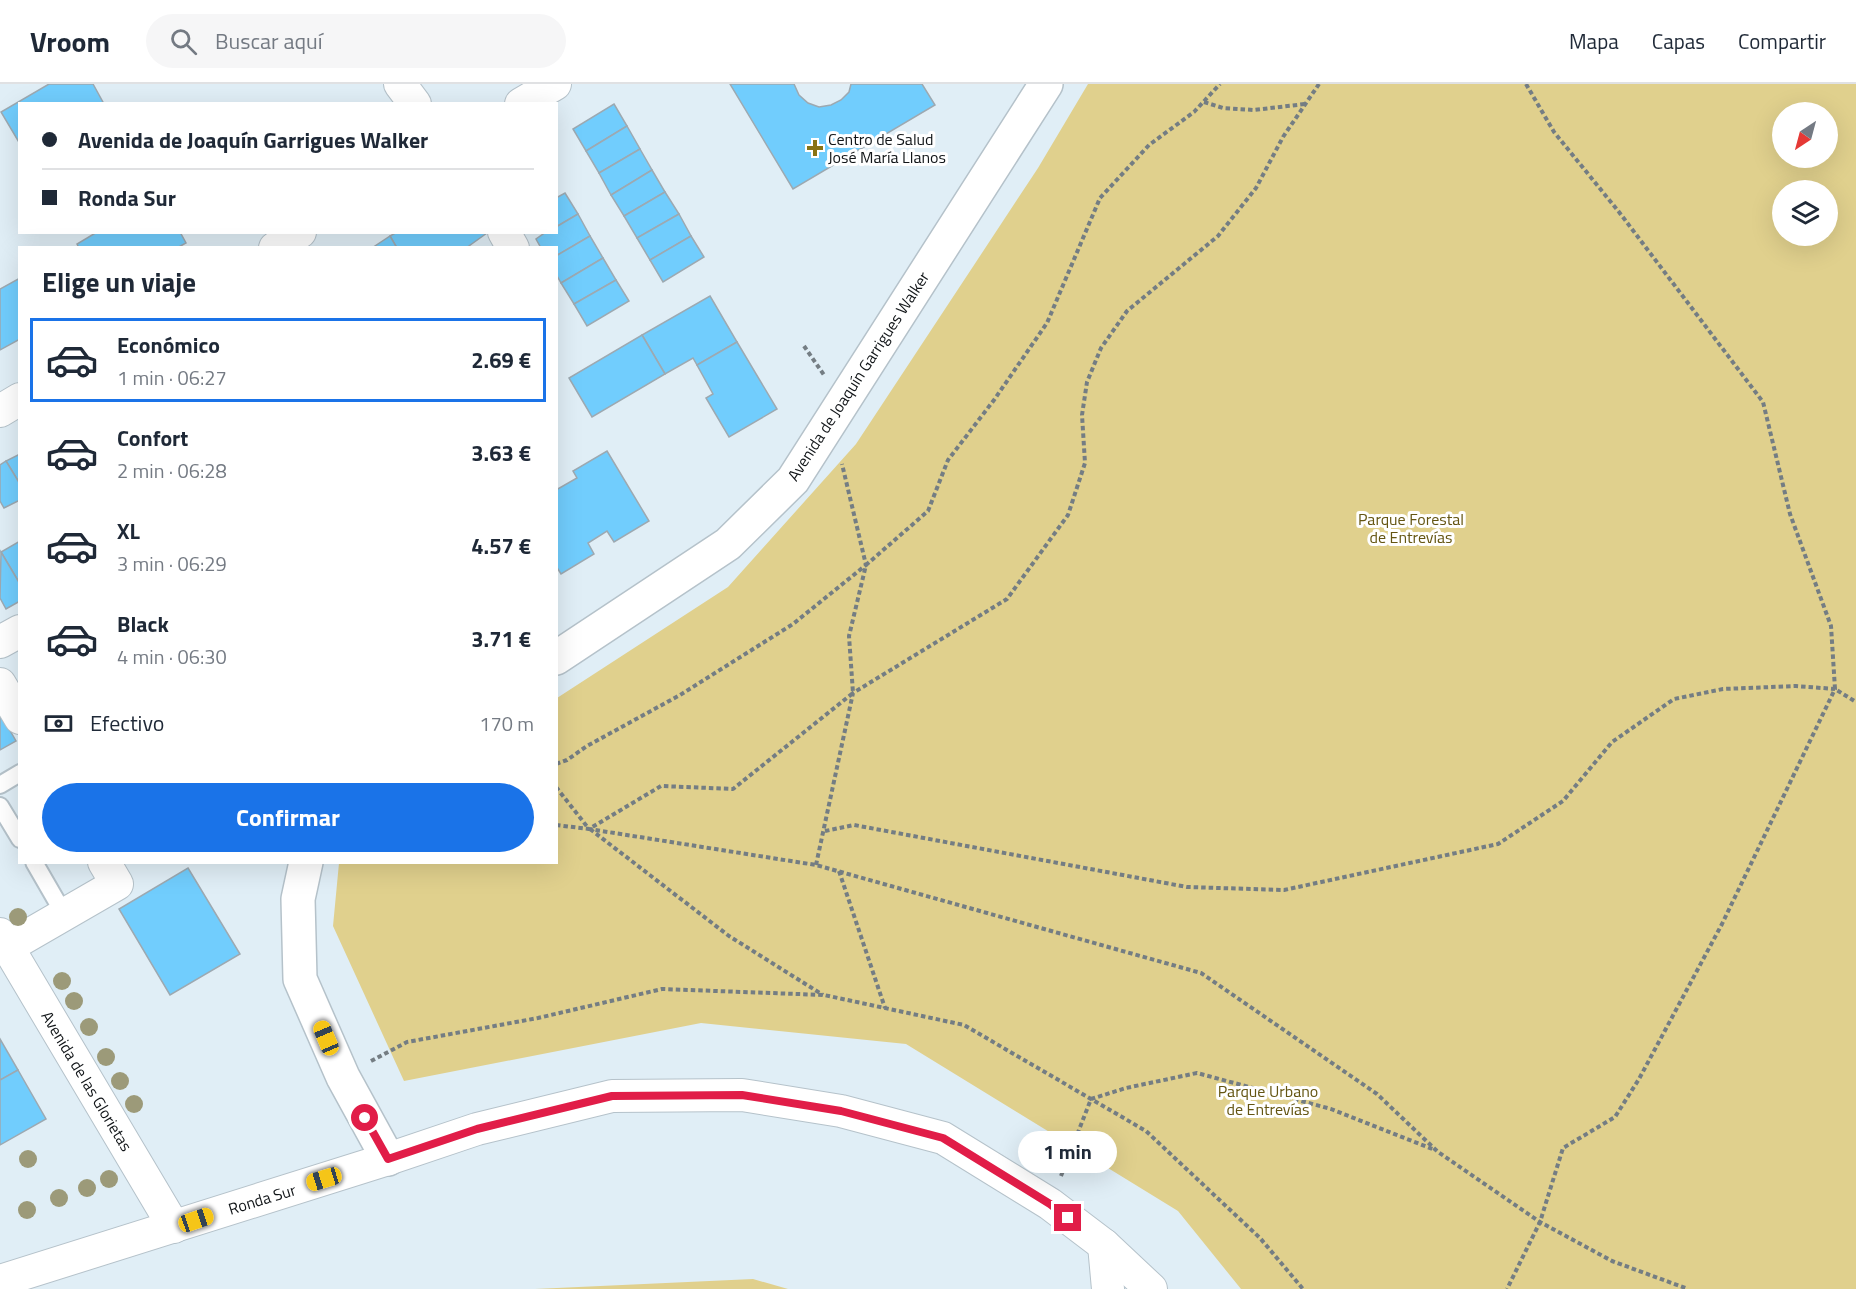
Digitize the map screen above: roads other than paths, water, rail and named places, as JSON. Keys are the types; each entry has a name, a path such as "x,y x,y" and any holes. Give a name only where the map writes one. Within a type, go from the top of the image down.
{"street":[{"path":"400,84 414,102"},
{"path":"524,102 555,84"},
{"name":"Avenida de Joaquín Garrigues Walker","path":"558,657 728,544 793,480 1046,84"},
{"path":"278,246 297,234"},
{"path":"0,411 18,400"},
{"path":"0,642 18,632"},
{"path":"0,684 18,714"},
{"path":"4,940 64,914 117,884 105,864"},
{"path":"306,864 298,899 300,979 343,1077 388,1159"},
{"name":"Avenida de las Glorietas","path":"4,940 174,1227"},
{"name":"Ronda Sur","path":"0,1281 477,1129 612,1096 742,1095 841,1111 943,1138 1050,1204 1104,1245 1151,1289"},
{"path":"1104,1245 1108,1289"}],"lane":[{"path":"0,785 18,774"},
{"path":"0,806 18,835"},
{"path":"35,864 64,914"}],"place":[{"name":"Centro de Salud José María Llanos","path":"815,148"}],"park label":[{"name":"Parque Forestal de Entrevías","path":"1411,528"},
{"name":"Parque Urbano de Entrevías","path":"1268,1100"}]}
